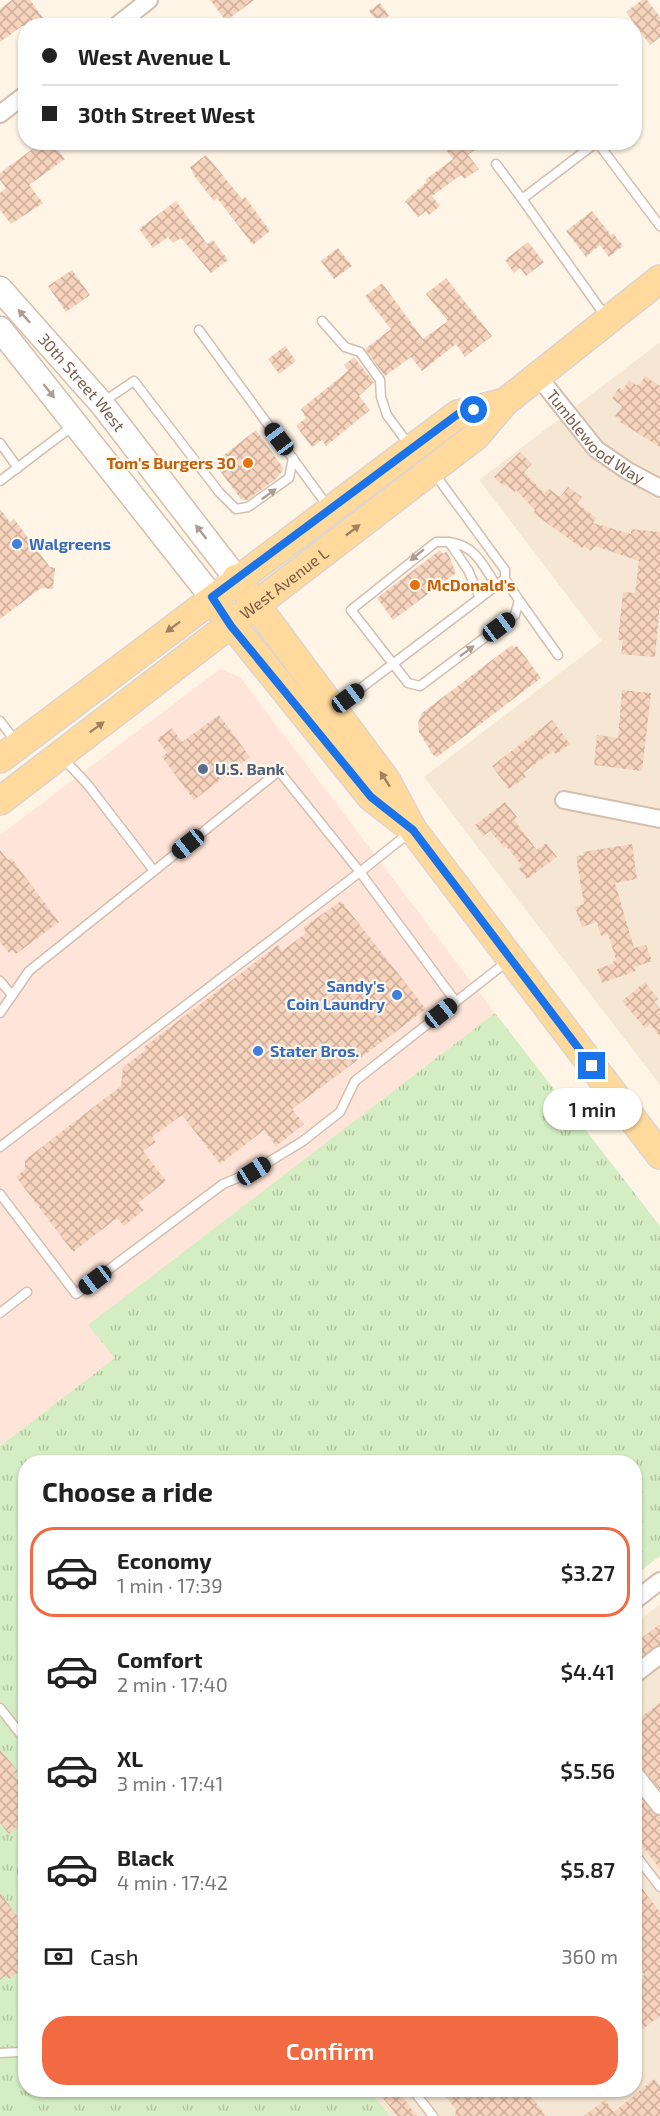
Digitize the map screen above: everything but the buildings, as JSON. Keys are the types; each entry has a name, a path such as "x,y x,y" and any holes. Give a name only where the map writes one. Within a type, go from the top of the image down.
{"main road":[{"name":"West Avenue L","path":"0,801 476,436 505,402 660,279"},
{"name":"30th Street West","path":"0,289 102,404 257,605 386,780 413,830 660,1155"},
{"name":"30th Street West","path":"0,329 212,597 231,626 371,797 413,830"},
{"name":"West Avenue L","path":"9,752 236,578 458,414 505,402"}],"street":[{"path":"126,18 149,0"},
{"path":"0,114 18,100"},
{"name":"Tumblewood Way","path":"537,375 596,449 628,471 660,488"},
{"path":"564,800 660,819"},
{"path":"642,1595 660,1581"},
{"path":"642,1669 660,1655"},
{"path":"642,1783 660,1806"}],"lane":[{"path":"522,199 586,150"},
{"path":"603,150 660,226"},
{"path":"496,164 608,320"},
{"path":"322,321 345,347 360,352 380,380 381,397 387,415 411,448"},
{"path":"199,330 330,509"},
{"path":"102,404 134,381 219,492 236,509 249,507 290,478 293,458"},
{"path":"0,481 75,424"},
{"path":"0,443 18,468"},
{"path":"432,469 506,570 505,579 558,655"},
{"path":"496,585 473,552 463,544 436,542 351,610 408,683 420,686 515,615 519,600"},
{"path":"449,543 468,570 480,598"},
{"path":"333,709 505,579"},
{"path":"0,721 9,752"},
{"path":"60,754 88,785 154,871"},
{"path":"0,1013 29,971 279,771 360,872 456,1002"},
{"path":"0,1147 413,830"},
{"path":"0,1194 76,1294 223,1184 254,1171 303,1141 340,1112 355,1081 511,959"},
{"path":"0,981 12,995"},
{"path":"0,1313 27,1292"},
{"path":"0,1708 18,1732"},
{"path":"642,1863 660,1887"},
{"path":"0,2053 18,2052"},
{"path":"418,2097 433,2116"}],"shaded area":[{"path":"660,342 660,1085 424,777 602,641 479,480"},
{"path":"220,669 240,677 495,1013 88,1325 116,1358 0,1446 0,835"},
{"path":"660,1604 660,2116 390,2116 375,2097 642,2097 642,1618"}],"green space":[{"path":"495,1013 660,1226 660,1556 642,1570 642,1455 18,1455 18,2097 375,2097 390,2116 0,2116 0,1446 115,1358 88,1325"}],"place":[{"name":"Tom's Burgers 30","path":"248,463"},
{"name":"Walgreens","path":"17,544"},
{"name":"McDonald's","path":"415,585"},
{"name":"U.S. Bank","path":"203,769"},
{"name":"Sandy's Coin Laundry","path":"397,995"},
{"name":"Stater Bros.","path":"258,1051"}],"route":[{"path":"474,410 458,414 212,597 231,626 371,797 413,830 592,1066"}]}
